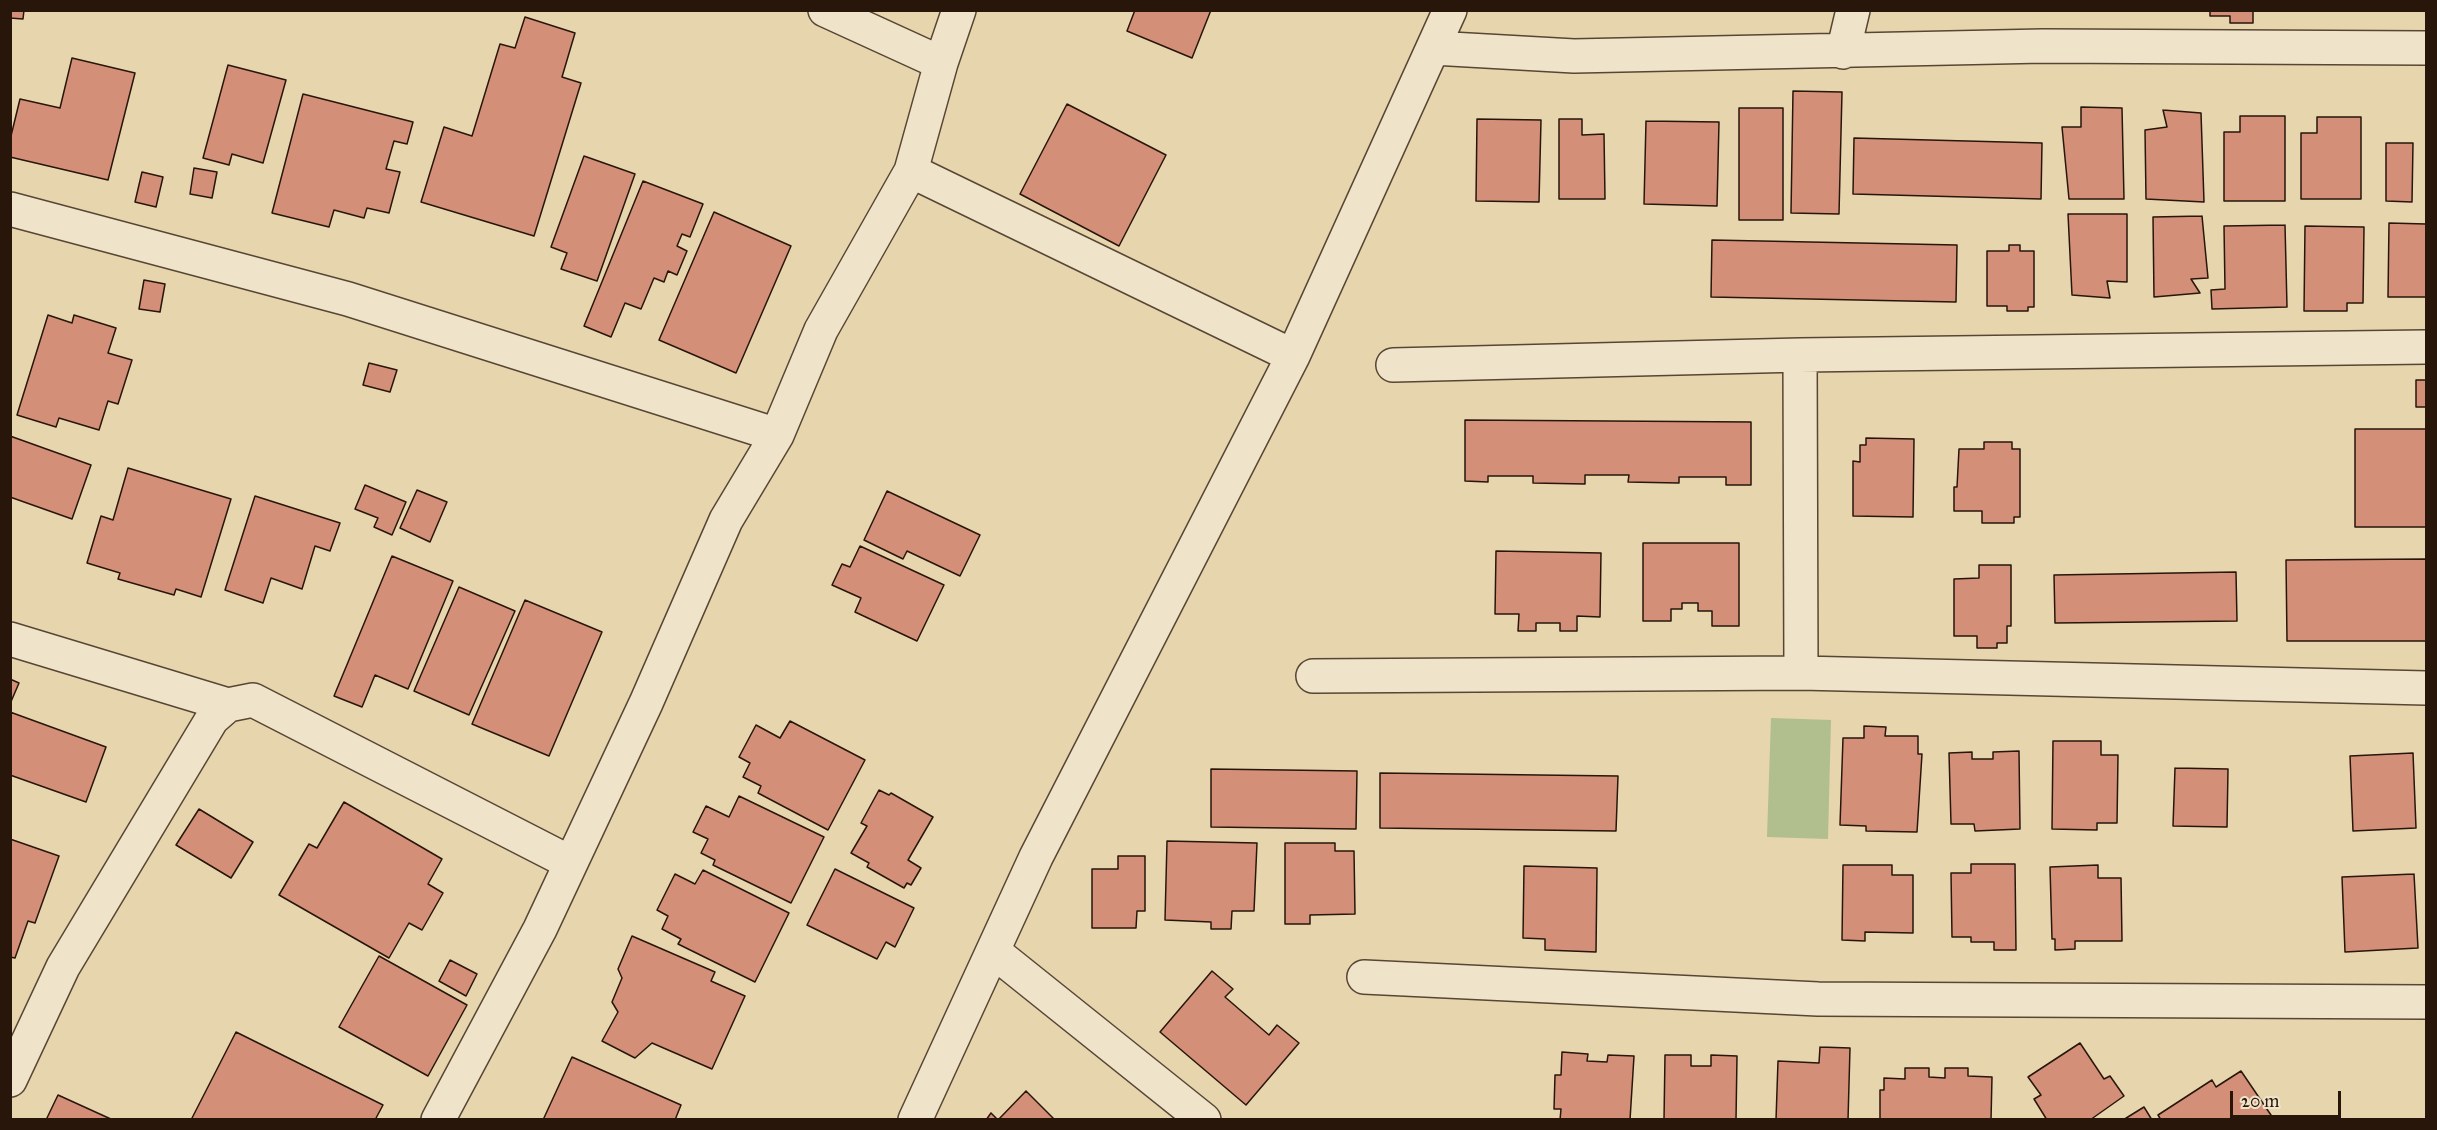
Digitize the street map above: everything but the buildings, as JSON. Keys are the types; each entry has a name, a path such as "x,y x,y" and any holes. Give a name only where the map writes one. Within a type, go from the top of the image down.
{"street":[{"path":"825,10 941,63"},
{"path":"444,1117 540,929 646,704 726,520 777,435 821,330 911,171 941,63 959,10"},
{"path":"915,1119 1036,857 1293,356 1450,10"},
{"path":"1844,52 1853,10"},
{"path":"1433,48 1574,56 2043,46 2427,48"},
{"path":"911,171 1293,356"},
{"path":"10,209 348,299 777,435"},
{"path":"1393,365 1800,355 2427,347"},
{"path":"1800,355 1801,673"},
{"path":"10,639 228,705 253,700 571,863"},
{"path":"1313,676 1801,673 2427,688"},
{"path":"10,1080 63,967 212,719 228,705"},
{"path":"993,951 1204,1119"},
{"path":"1364,977 1818,999 2427,1002"}],"green space":[{"path":"1771,718 1831,720 1828,839 1767,837"}]}
